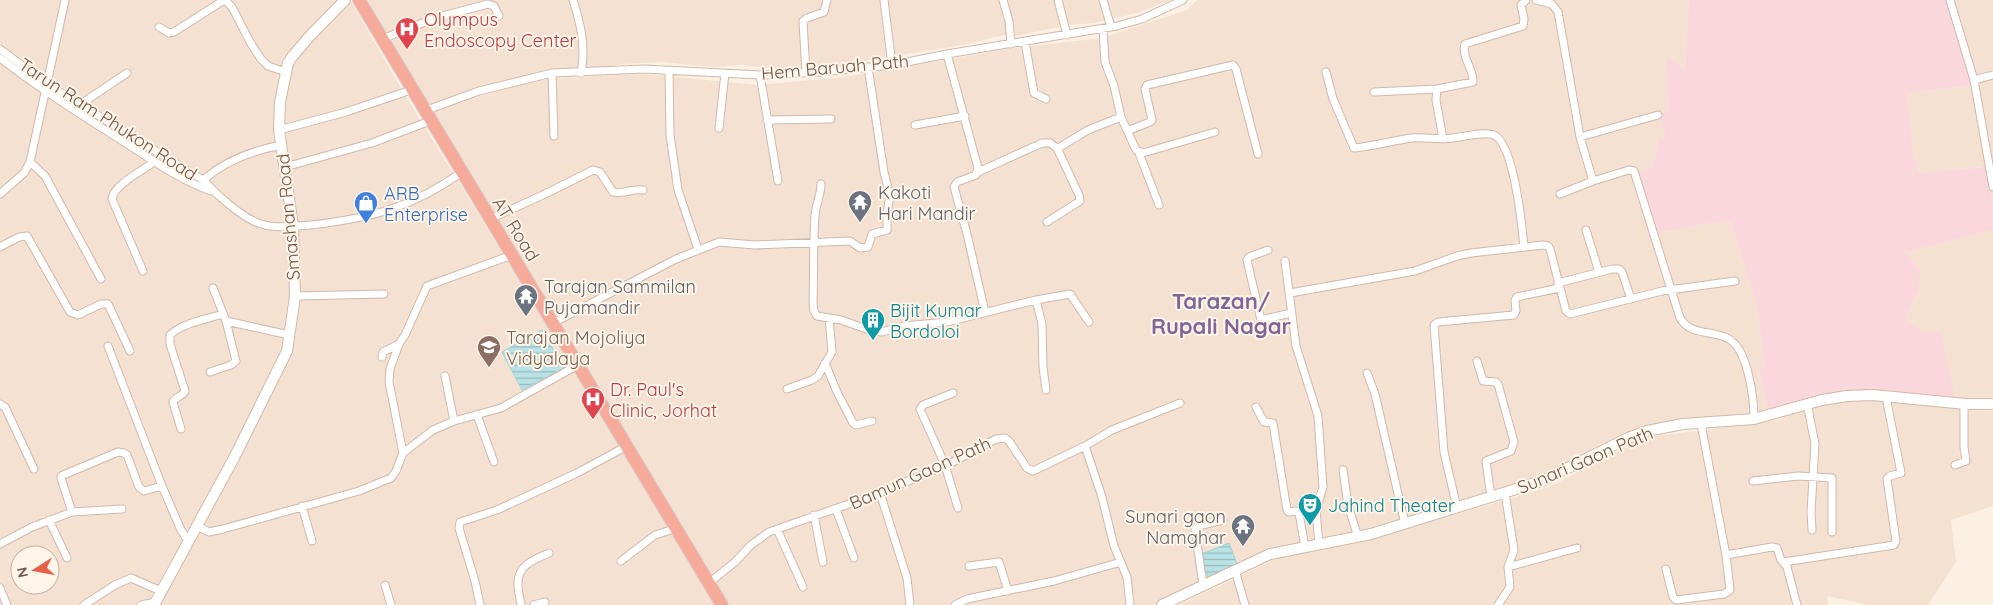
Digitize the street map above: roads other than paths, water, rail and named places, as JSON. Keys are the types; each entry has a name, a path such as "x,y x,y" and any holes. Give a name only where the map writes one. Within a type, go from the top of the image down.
{"highway":[{"name":"AT Road","path":"359,0 411,90 722,605"}],"street":[{"path":"0,194 24,173 30,162 64,0"},
{"name":"Smashan Road","path":"155,603 235,456 287,352 295,296 293,226 279,130 279,113 286,72 292,56 345,0"},
{"path":"573,0 582,28 584,44 582,73"},
{"path":"806,73 802,21 824,12 827,0"},
{"path":"884,0 892,65"},
{"path":"1003,0 1009,21 1011,44"},
{"path":"1058,0 1067,35"},
{"path":"1103,0 1111,27"},
{"name":"Hem Baruah Path","path":"285,166 372,143 479,91 552,73 644,69 760,75 892,65 947,54 1103,29 1142,19 1183,0"},
{"path":"1374,92 1436,89 1472,82 1473,76 1463,49 1465,44 1523,26 1522,5 1526,0"},
{"path":"1536,0 1552,4 1558,12 1580,137 1593,181"},
{"path":"1950,0 1974,80 1993,187"},
{"path":"159,27 169,32 174,32 221,2 226,1 261,59 268,66 286,72"},
{"path":"382,39 435,18 488,4 494,6 499,16"},
{"path":"1103,29 1104,58 1121,117 1134,147 1139,153 1159,205"},
{"path":"1025,42 1034,93 1046,99"},
{"name":"Tarun Ram Phukon Road","path":"0,49 46,88 81,104 203,180 214,192 253,221 269,226 293,226 346,221 381,214 412,201 461,173"},
{"path":"947,54 965,116 978,172"},
{"name":"Tarun Ram Phukon Road","path":"0,58 155,162 214,192"},
{"path":"1127,131 1152,120 1145,89 1147,85 1233,65 1236,69 1258,154"},
{"path":"553,323 676,259 719,242 755,244 850,241 860,248 868,246 872,234 887,230 890,196 882,163 868,67"},
{"path":"669,70 670,135 677,182 698,249"},
{"path":"1326,72 1333,99 1354,148 1412,138 1443,139 1493,134 1500,140 1512,170 1524,247"},
{"path":"81,104 127,73"},
{"path":"552,73 554,136"},
{"path":"719,128 724,74"},
{"path":"760,75 778,181"},
{"path":"1974,80 1993,76"},
{"path":"1436,89 1436,100 1443,139"},
{"path":"279,130 346,112 411,90"},
{"path":"1580,137 1658,115"},
{"path":"915,125 965,116"},
{"path":"1057,148 1094,127 1121,117"},
{"path":"767,120 831,119"},
{"path":"1139,153 1215,132"},
{"path":"985,312 977,271 954,187 957,182 974,176 978,172 1042,143 1050,143 1057,148 1080,201 1047,222"},
{"path":"203,180 248,153 262,148 282,145"},
{"path":"30,162 45,176 101,279"},
{"path":"143,272 112,199 118,187 155,162"},
{"path":"490,219 593,170 600,172 613,192 620,193 635,189 643,190"},
{"path":"1560,194 1593,181 1629,170 1634,171 1680,318 1686,326 1725,337 1736,345 1741,353 1750,383 1754,419"},
{"path":"821,184 820,199 815,213 814,242 814,311 817,316 882,332 904,326 946,322 1036,300 1071,294 1089,322"},
{"path":"1586,230 1599,272"},
{"path":"0,248 22,236 26,236 70,312 78,315 101,304 108,304 130,352"},
{"path":"1290,293 1415,271 1471,253 1548,246 1566,311 1570,314 1670,290 1735,281"},
{"path":"1268,250 1249,257 1247,260 1261,320 1291,313"},
{"path":"403,453 389,376 399,344 412,323 424,292 430,283 512,255"},
{"path":"1285,261 1296,346 1318,416 1323,487 1316,510 1319,545"},
{"path":"1457,508 1444,452 1434,325 1438,322 1514,315 1517,296 1559,286 1616,268 1622,272 1631,299"},
{"path":"210,372 231,366 236,362 214,288"},
{"path":"295,296 384,294"},
{"path":"1036,300 1042,324 1043,368 1046,390"},
{"path":"181,430 173,402 183,395 185,391 170,344 170,334 188,325 224,318 289,335"},
{"path":"787,389 816,379 826,363 833,347 829,318"},
{"path":"382,358 385,351 399,344"},
{"path":"108,346 162,486 181,530 189,542"},
{"path":"1477,361 1484,382 1496,382 1498,384 1514,442 1511,450 1486,461 1491,497"},
{"path":"826,363 837,392 853,423 856,425 872,421"},
{"path":"197,526 211,532 359,491 386,480 394,474 403,453 429,432 454,421 501,408 578,365"},
{"path":"1367,372 1375,394 1406,524"},
{"path":"445,376 454,421"},
{"path":"953,394 923,405 920,409 945,465 958,508"},
{"name":"Sunari Gaon Path","path":"1162,605 1270,554 1358,537 1406,524 1549,478 1638,433 1673,425 1754,419 1807,404 1847,396 1873,395 1964,404 1993,404"},
{"path":"1784,562 1894,545 1896,541 1887,479 1890,476 1901,473 1886,397"},
{"path":"1130,605 1126,577 1114,546 1102,497 1085,446 1112,430 1180,403"},
{"path":"0,404 4,407 34,468"},
{"path":"1807,404 1815,444 1811,505 1812,530"},
{"path":"1955,465 1966,461 1964,447 1964,404"},
{"path":"1256,407 1264,422 1272,423 1287,510 1298,513 1305,547"},
{"path":"477,415 494,462"},
{"path":"1666,569 1673,597 1676,600 1724,594 1729,592 1731,588 1701,424"},
{"name":"Bamun Gaon Path","path":"709,583 735,562 751,545 777,528 880,493 1001,438 1009,441 1027,468 1033,471 1085,446"},
{"path":"480,605 459,528 460,522 497,510 577,473 627,446"},
{"path":"72,512 61,476 118,452 126,455 139,486 144,491 162,486"},
{"path":"1343,470 1348,505 1358,537"},
{"path":"1753,481 1788,476 1832,479 1832,532"},
{"path":"880,493 908,578 910,605"},
{"path":"1498,605 1510,587 1508,567 1514,546 1505,493"},
{"path":"302,506 312,541"},
{"path":"836,509 854,558"},
{"path":"0,544 49,520 72,512 122,510"},
{"path":"814,515 823,562"},
{"path":"49,520 67,558"},
{"path":"1203,585 1195,529 1198,526 1223,520"},
{"path":"621,561 654,535 677,528"},
{"path":"777,528 803,587"},
{"path":"1508,567 1577,548"},
{"path":"1726,555 1777,548 1781,560 1787,567 1797,605"},
{"path":"520,605 519,573 526,564 548,553"},
{"path":"970,566 999,562 1008,591"},
{"path":"954,605 967,599 1054,581 1120,562"},
{"path":"1235,570 1245,605"},
{"path":"84,605 115,585 131,578 161,591"},
{"path":"385,585 391,605"},
{"path":"0,588 7,605"},
{"path":"534,605 545,602"},
{"path":"141,605 155,603"}],"water":[{"path":"542,330 564,368 522,390 502,352"},
{"path":"1229,543 1237,564 1208,577 1199,555"}],"place":[{"name":"Olympus Endoscopy Center","path":"407,50"},
{"name":"Kakoti Hari Mandir","path":"860,223"},
{"name":"ARB Enterprise","path":"366,224"},
{"name":"Tarajan Sammilan Pujamandir","path":"526,317"},
{"name":"Bijit Kumar Bordoloi","path":"873,341"},
{"name":"Tarajan Mojoliya Vidyalaya","path":"489,368"},
{"name":"Dr. Paul's Clinic, Jorhat","path":"593,420"},
{"name":"Jahind Theater","path":"1310,526"},
{"name":"Sunari gaon Namghar","path":"1243,547"}],"district":[{"name":"Tarazan/ Rupali Nagar","path":"1221,314"}]}
